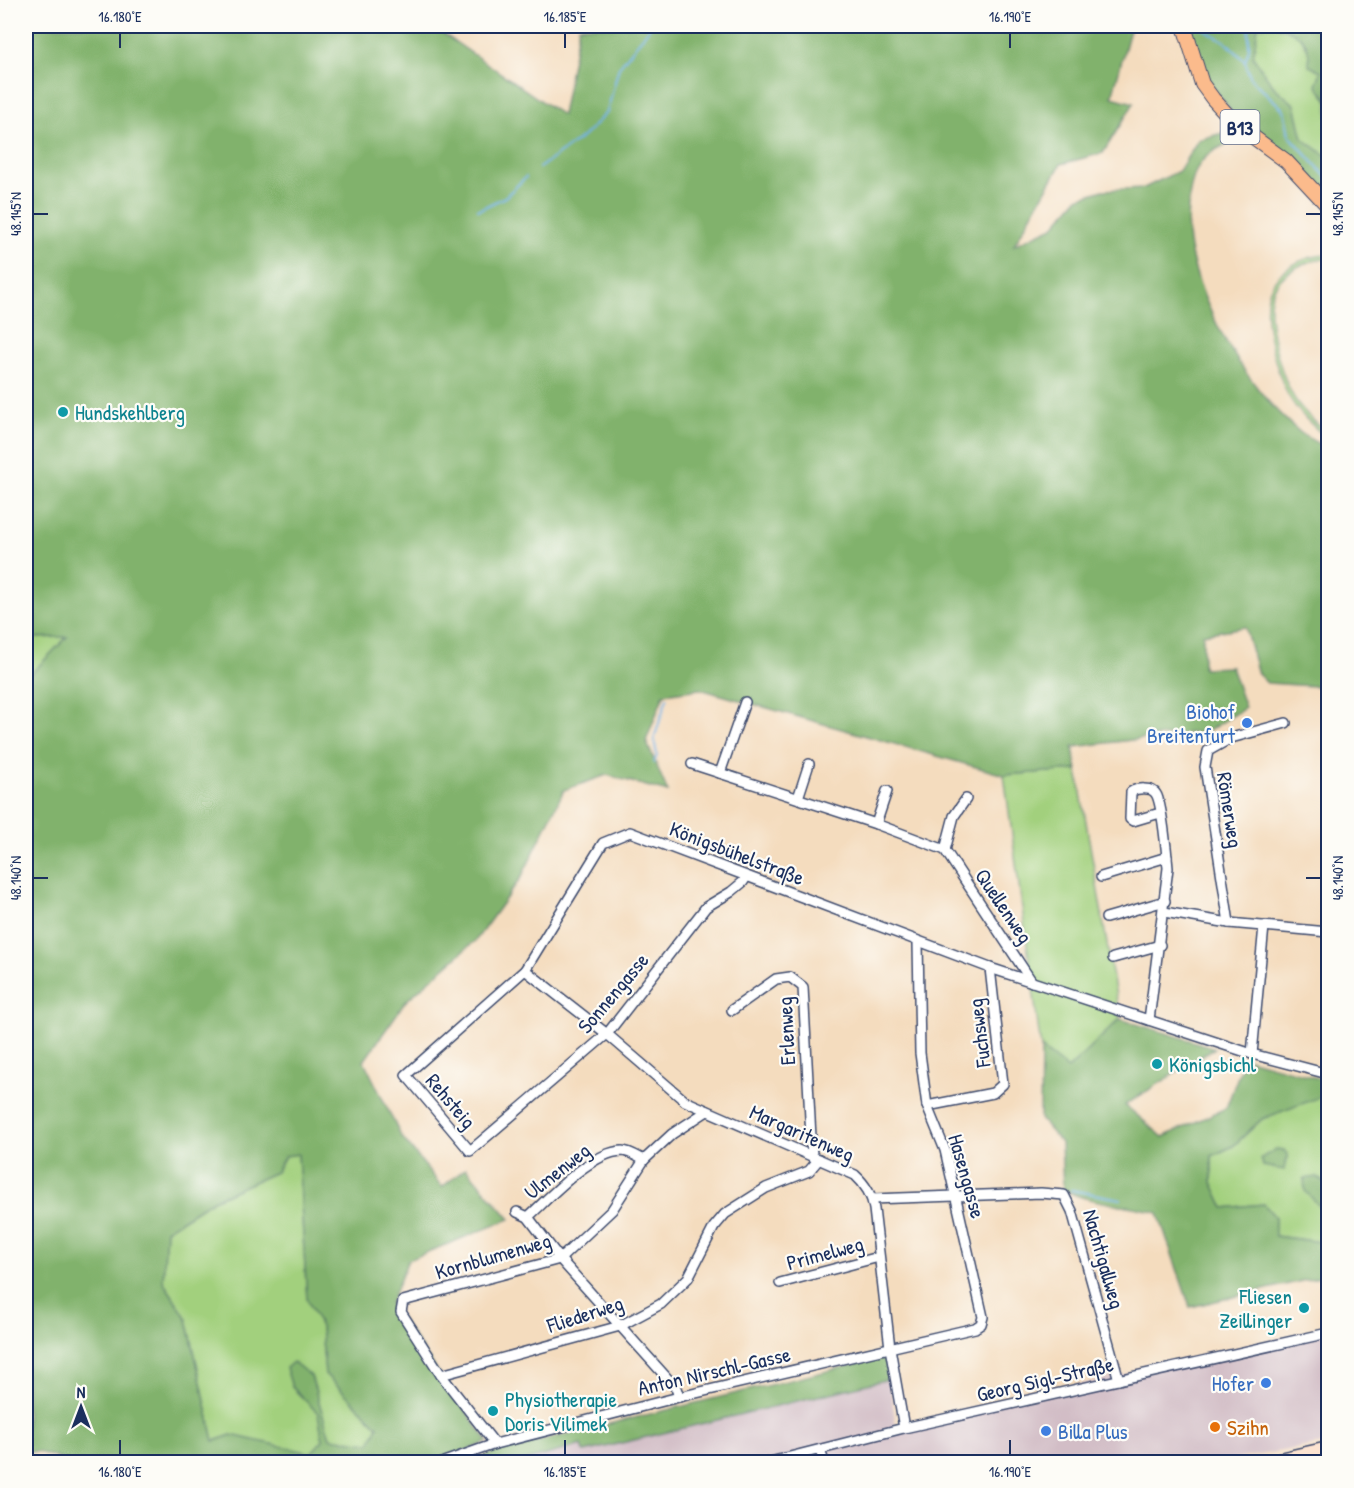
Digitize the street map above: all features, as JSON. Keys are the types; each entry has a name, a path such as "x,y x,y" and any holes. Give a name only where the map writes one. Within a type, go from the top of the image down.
{"main road":[{"name":"B13","path":"1184,26 1202,84 1213,99 1237,125 1286,161 1329,206"},
{"path":"1266,1462 1329,1448"}],"street":[{"path":"720,773 745,702"},
{"name":"Römerweg","path":"1229,922 1205,766 1208,751 1231,738 1286,723"},
{"path":"692,764 876,824 945,850 954,816 966,799"},
{"path":"798,798 809,764"},
{"path":"876,824 887,791"},
{"path":"1149,1020 1165,901 1167,857 1160,813"},
{"name":"Königsbühelstraße","path":"405,1075 525,970 603,843 630,832 918,943 990,968 1252,1054 1329,1074"},
{"name":"Quellenweg","path":"945,850 1032,982"},
{"path":"1101,877 1167,857"},
{"name":"Sonnengasse","path":"470,1151 607,1034 706,907 743,882 747,876"},
{"path":"1106,918 1165,901"},
{"path":"1164,912 1329,933"},
{"path":"1252,1054 1264,926"},
{"name":"Hasengasse","path":"890,1348 975,1328 981,1324 982,1317 945,1150 927,1106 920,1053 918,943"},
{"path":"1113,957 1160,945"},
{"name":"Fuchsweg","path":"927,1106 993,1093 1003,1084 990,968"},
{"name":"Margaritenweg","path":"525,970 607,1034 685,1101 855,1175 872,1199 890,1348 904,1428"},
{"name":"Erlenweg","path":"732,1010 776,979 790,977 803,987 816,1157"},
{"name":"Rehsteig","path":"405,1075 470,1151"},
{"name":"Kornblumenweg","path":"495,1444 441,1375 401,1312 403,1301 560,1259 612,1210 644,1160 672,1134 707,1111"},
{"name":"Ulmenweg","path":"528,1217 580,1171 604,1155 624,1151 644,1160"},
{"name":"Fliederweg","path":"441,1375 620,1326 661,1304 684,1283 714,1227 732,1208 765,1188 809,1171 816,1157"},
{"name":"Nachtigallweg","path":"872,1199 956,1198 1058,1192 1068,1199 1119,1380"},
{"path":"517,1212 528,1217 560,1259 676,1388 679,1397"},
{"name":"Primelweg","path":"780,1283 879,1257"},
{"name":"Georg Sigl-Straße","path":"770,1462 904,1428 1329,1333"},
{"name":"Anton Nirschl-Gasse","path":"444,1462 495,1444 679,1397 890,1348"},
{"path":"820,1450 824,1462"}],"shaded area":[{"path":"1328,1328 1328,1443 1220,1462 829,1462 827,1452 786,1462 521,1462 582,1445 584,1452 889,1379 896,1426"}],"green space":[{"path":"26,26 432,26 562,115 579,26 1131,26 1112,97 1134,103 1103,153 1061,164 1014,245 1053,227 1078,198 1103,190 1144,188 1179,171 1198,140 1226,132 1242,138 1208,155 1196,170 1192,180 1188,207 1188,236 1194,267 1205,299 1220,330 1258,389 1301,433 1328,449 1328,687 1267,683 1258,674 1245,627 1203,634 1203,668 1231,667 1245,708 1208,731 1073,747 1077,770 1004,775 700,689 664,694 646,741 668,792 607,775 564,790 522,876 476,940 406,1001 364,1061 401,1136 442,1187 466,1168 510,1219 408,1260 390,1304 488,1442 438,1462 70,1462 38,1452 26,1451 26,679 67,637 26,638","holes":["298,1154 307,1299 321,1327 325,1374 378,1426 370,1443 330,1438 311,1376 293,1362 286,1368 292,1387 318,1413 323,1440 311,1453 231,1435 214,1441 187,1319 163,1281 166,1230 213,1200 276,1172 285,1156"]},
{"path":"1188,26 1258,26 1253,57 1274,87 1295,105 1303,139 1328,157 1328,198 1314,181 1233,113 1209,82"},
{"path":"1258,26 1277,26 1299,34 1321,71 1328,100 1328,157 1303,139 1295,105 1274,87 1258,67 1253,57"},
{"path":"1278,26 1328,26 1328,100 1316,85 1321,71 1309,66 1306,44 1298,35"},
{"path":"1328,255 1328,259 1303,264 1281,279 1272,294 1270,318 1285,379 1296,401 1328,434 1328,439 1301,413 1288,395 1279,374 1272,347 1267,307 1271,287 1283,272 1300,261"},
{"path":"67,637 26,679 26,638"},
{"path":"1077,770 1120,1019 1068,1069 1041,1048 1004,775"},
{"path":"1120,1019 1215,1048 1125,1105 1163,1137 1226,1108 1245,1058 1328,1081 1328,1094 1262,1119 1233,1146 1212,1156 1212,1182 1224,1208 1264,1204 1275,1217 1275,1236 1328,1243 1328,1275 1190,1307 1158,1213 1085,1198 1063,1189 1061,1143 1040,1119 1041,1048 1068,1069"},
{"path":"1324,1093 1328,1094 1328,1243 1274,1236 1275,1217 1264,1204 1224,1208 1212,1182 1212,1156 1233,1146 1262,1119"},
{"path":"1276,1149 1284,1150 1288,1156 1284,1170 1263,1166 1261,1158"},
{"path":"298,1154 307,1299 321,1327 325,1374 378,1426 370,1444 330,1439 311,1376 287,1368 292,1387 318,1413 323,1440 311,1454 231,1435 214,1441 187,1319 163,1281 166,1230 213,1200 276,1172 285,1156"},
{"path":"1316,1177 1328,1184 1328,1215 1305,1191 1304,1179"},
{"path":"881,1358 887,1363 889,1379 584,1452 582,1445 521,1462 470,1461 502,1450"}],"waterway":[{"path":"539,168 584,136 607,112 619,67 651,26"},
{"path":"1198,26 1226,42 1245,61 1251,79 1284,110 1289,135 1328,179"},
{"path":"1245,61 1249,49 1249,26"},
{"path":"478,210 505,197 526,177"},
{"path":"654,763 657,755 654,739 667,698"},
{"path":"1071,1190 1121,1199"}],"place":[{"name":"Hundskehlberg","path":"63,412"},
{"name":"Biohof Breitenfurt","path":"1247,723"},
{"name":"Königsbichl","path":"1157,1064"},
{"name":"Fliesen Zeillinger","path":"1304,1308"},
{"name":"Hofer","path":"1266,1383"},
{"name":"Physiotherapie Doris Vilimek","path":"493,1411"},
{"name":"Szihn","path":"1215,1427"},
{"name":"Billa Plus","path":"1046,1431"}]}
